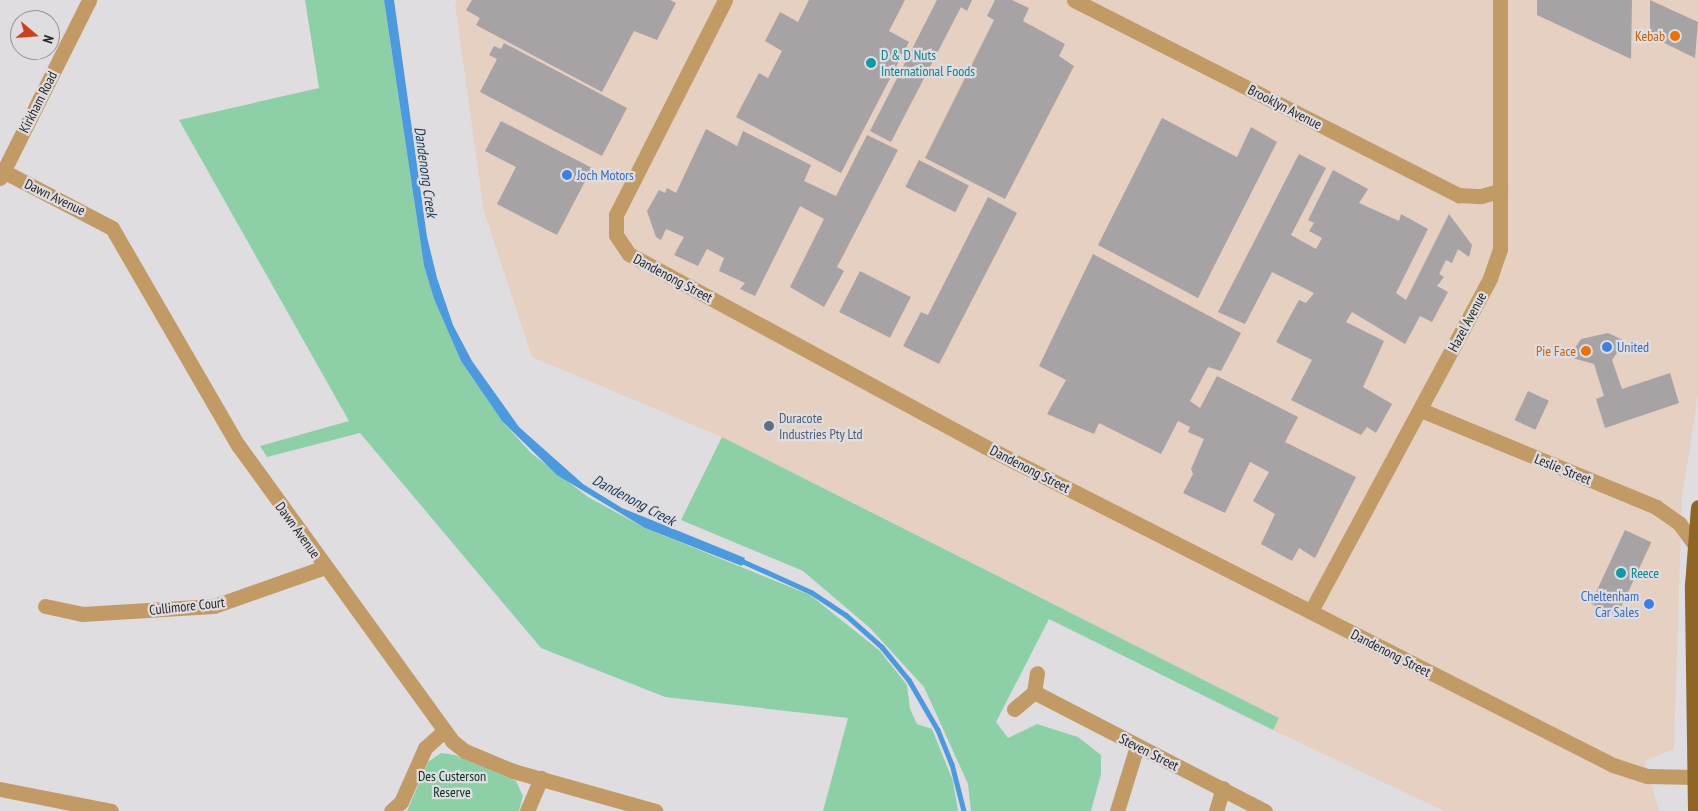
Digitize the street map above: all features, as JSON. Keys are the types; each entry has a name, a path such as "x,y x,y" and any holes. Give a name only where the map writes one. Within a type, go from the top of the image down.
{"main road":[{"path":"1695,811 1696,777 1692,668 1694,544 1698,507"}],"street":[{"name":"Kirkham Road","path":"2,174 89,0"},
{"name":"Dandenong Street","path":"725,0 616,215 616,236 629,254 984,446 1613,765 1647,776 1696,777"},
{"name":"Brooklyn Avenue","path":"1074,0 1459,195 1481,196 1500,191"},
{"name":"Hazel Avenue","path":"1311,611 1490,278 1500,250 1500,0"},
{"name":"Dawn Avenue","path":"2,174 112,228 238,445 444,732 465,750 541,778 655,811"},
{"name":"Leslie Street","path":"1420,410 1662,512 1680,523 1694,544"},
{"name":"Cullimore Court","path":"45,606 82,614 214,606 325,567"},
{"path":"1014,709 1034,692 1036,673"},
{"name":"Steven Street","path":"1034,692 1265,811"},
{"path":"391,811 401,802 426,748 444,732"},
{"path":"1117,811 1137,746"},
{"path":"527,811 541,778"},
{"path":"1216,811 1223,788"},
{"path":"0,789 111,811"}],"shaded area":[{"path":"457,0 1698,0 1698,394 1682,498 1674,749 1645,761 1659,811 1444,811 1273,730 1279,718 722,437 532,357 484,211 455,5"}],"green space":[{"path":"305,0 384,0 424,266 434,299 461,361 502,421 531,453 588,497 645,528 810,595 880,651 907,685 910,709 917,724 932,729 953,781 958,811 823,811 848,718 665,697 541,648 360,433 267,457 260,446 349,421 179,120 319,88"},
{"path":"722,437 1279,718 1273,730 1049,619 996,722 1008,738 1037,724 1078,737 1101,755 1101,774 1091,811 971,811 968,784 924,687 870,628 803,571 681,520"},
{"name":"Des Custerson Reserve","path":"441,753 455,755 516,781 523,796 519,811 407,811 428,762"}],"water":[{"path":"384,0 394,0 427,237 437,278 453,325 472,361 519,427 583,484 622,508 745,558 742,566 645,528 557,475 502,421 461,361 434,299 424,266"}],"building":[{"path":"472,0 670,0 676,3 657,40 634,31 602,92 476,25 480,18 466,10"},
{"path":"809,0 905,0 889,31 909,42 841,173 736,117 759,73 768,78 782,51 765,41 780,12 798,22"},
{"path":"937,0 972,0 967,11 961,7 891,142 870,131"},
{"path":"995,0 1012,0 1029,8 1023,21 1065,44 1059,56 1074,66 1005,199 925,158 994,20 987,16"},
{"path":"1537,0 1632,0 1631,59 1537,15"},
{"path":"1650,0 1698,22 1695,58 1650,36"},
{"path":"504,43 627,108 602,156 480,92 497,59 489,55 494,46 501,49"},
{"path":"1162,118 1237,157 1251,127 1277,142 1198,298 1098,245"},
{"path":"501,121 592,168 557,235 497,204 516,167 485,151"},
{"path":"706,129 737,146 743,131 811,165 804,181 836,196 867,135 898,150 837,267 844,271 824,307 790,287 824,219 800,206 755,296 740,289 745,283 719,271 724,258 707,249 698,266 674,255 684,237 666,229 661,240 656,237 647,211 659,190 665,193 667,188 676,193"},
{"path":"1299,154 1326,168 1291,235 1316,249 1322,238 1309,231 1314,223 1308,220 1333,170 1368,189 1359,203 1399,221 1401,214 1428,229 1396,293 1406,300 1449,214 1472,245 1469,257 1458,249 1452,263 1446,260 1439,274 1444,277 1437,286 1448,292 1432,322 1420,316 1405,344 1352,312 1346,322 1384,341 1363,387 1392,404 1376,433 1367,427 1361,435 1291,400 1312,360 1276,342 1299,300 1306,303 1314,293 1272,272 1245,324 1218,312"},
{"path":"919,160 969,185 955,212 905,187"},
{"path":"988,197 1017,213 939,364 903,346 921,312 928,315"},
{"path":"1093,254 1241,333 1221,371 1208,367 1190,401 1200,408 1217,376 1298,417 1285,442 1356,477 1315,558 1299,548 1292,561 1261,544 1275,514 1253,501 1269,472 1250,462 1225,513 1183,493 1193,474 1191,469 1204,439 1188,432 1190,427 1178,421 1161,454 1099,423 1094,434 1047,414 1066,380 1039,366"},
{"path":"860,271 911,297 890,338 839,312"},
{"path":"1608,333 1625,341 1612,360 1622,389 1670,373 1679,403 1605,428 1596,399 1604,396 1594,364 1569,357 1581,339"},
{"path":"1528,391 1549,401 1535,430 1514,420"},
{"name":"Reece","path":"1625,530 1651,542 1617,616 1591,603"}],"waterway":[{"name":"Dandenong Creek","path":"740,560 811,592 846,615 882,647 909,680 938,730 952,764 964,811"}],"place":[{"name":"Kebab","path":"1675,36"},
{"name":"D & D Nuts International Foods","path":"871,63"},
{"name":"Joch Motors","path":"567,175"},
{"name":"United","path":"1607,347"},
{"name":"Pie Face","path":"1586,351"},
{"name":"Duracote Industries Pty Ltd","path":"769,426"},
{"name":"Reece","path":"1621,573"},
{"name":"Cheltenham Car Sales","path":"1649,604"}]}
